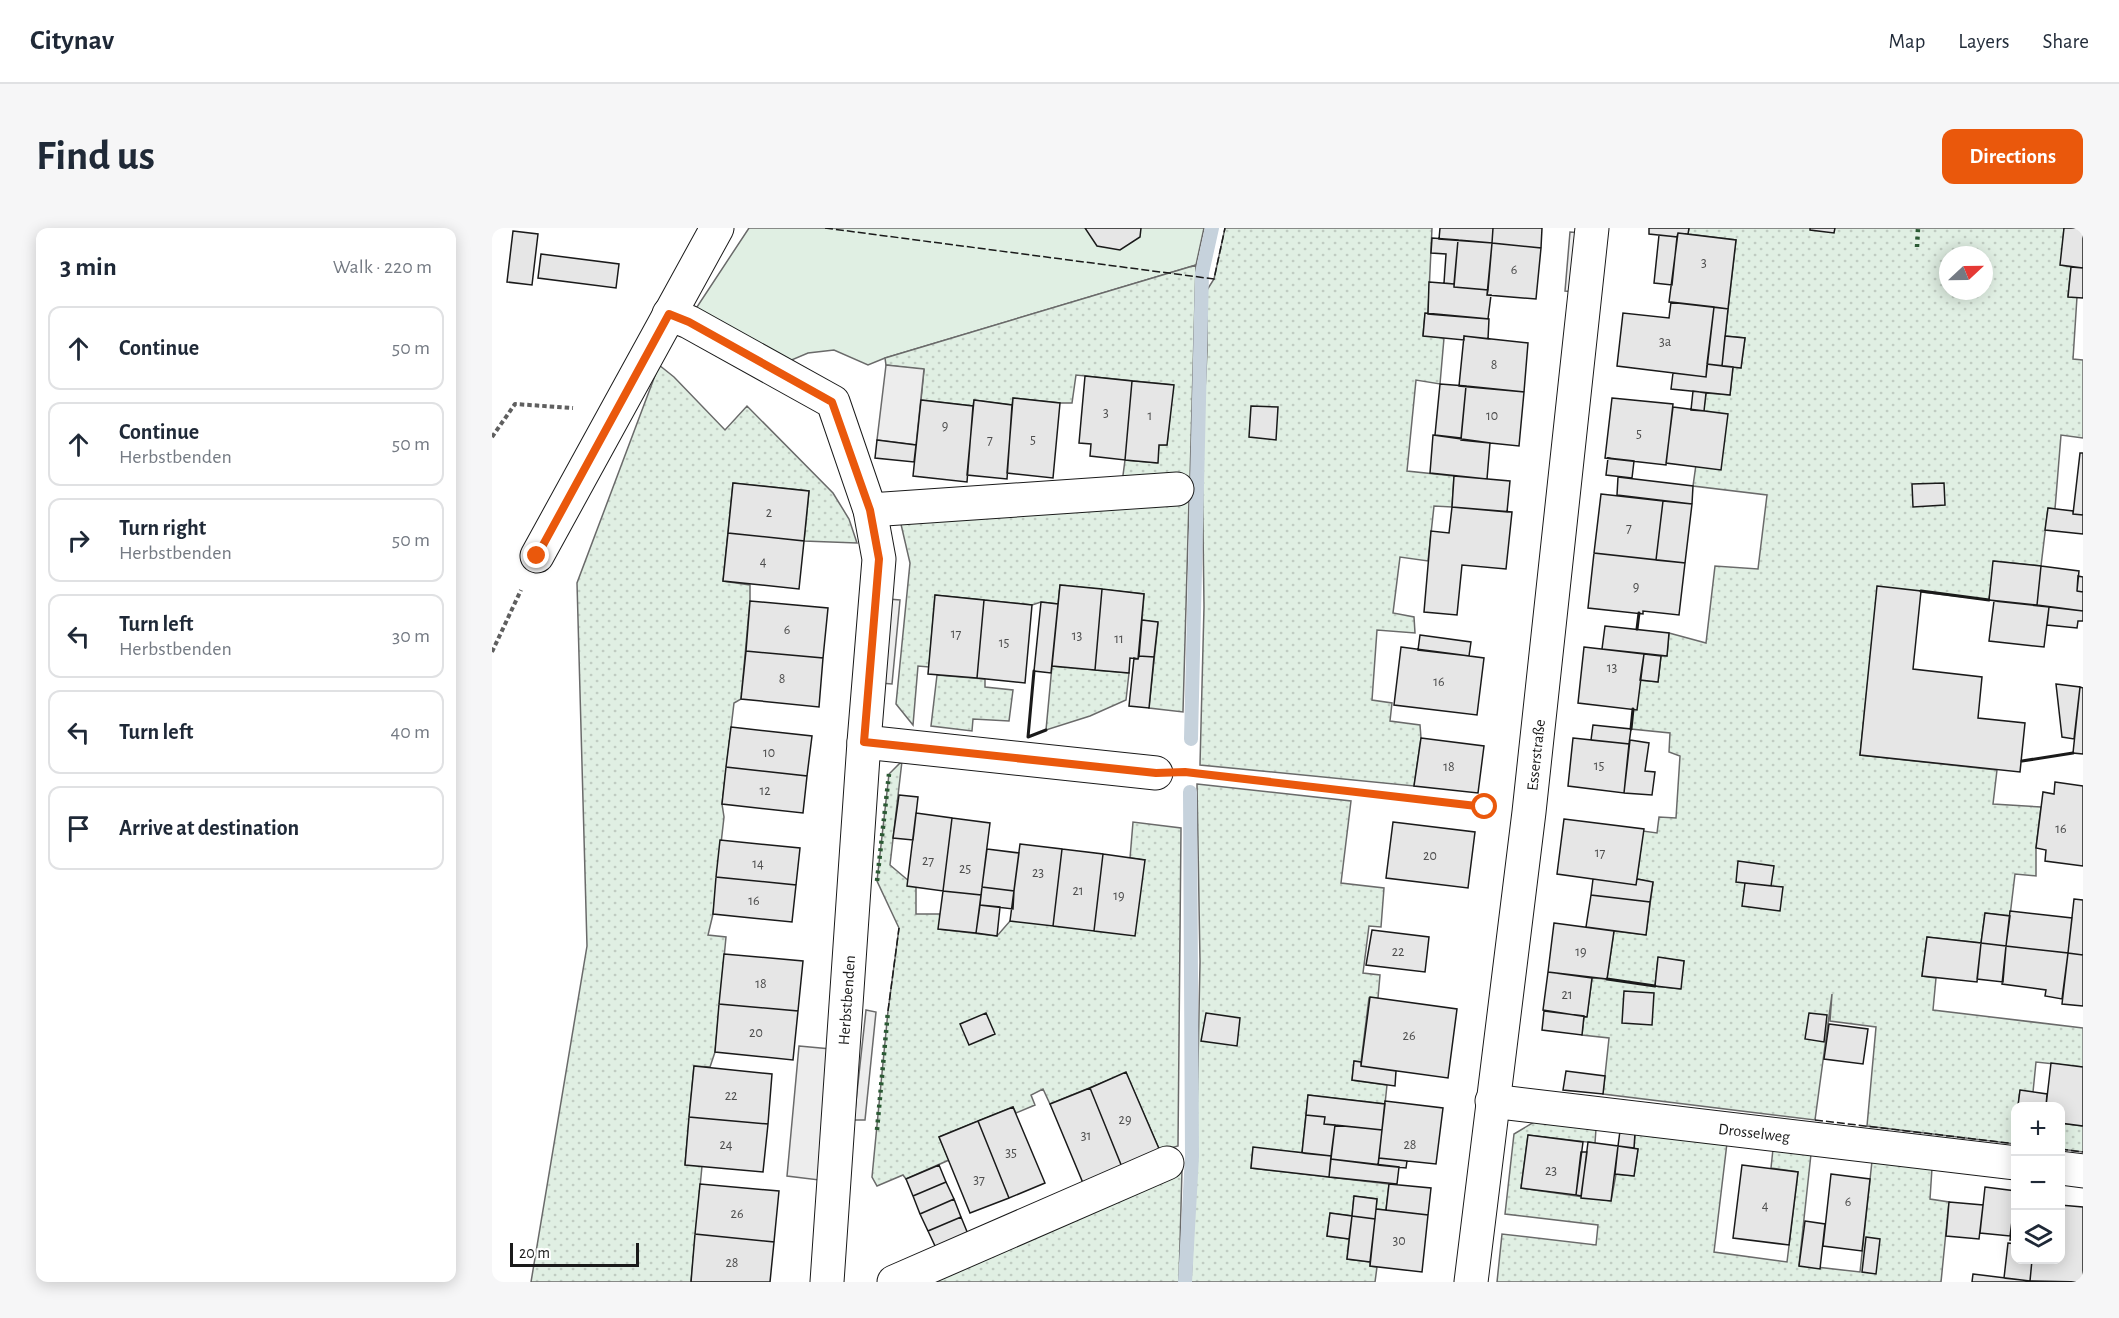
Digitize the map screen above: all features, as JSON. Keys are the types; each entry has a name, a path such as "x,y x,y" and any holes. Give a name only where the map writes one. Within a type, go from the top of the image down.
{"street":[{"path":"537,556 717,228"},
{"name":"Esserstraße","path":"1471,1282 1529,812 1592,228"},
{"name":"Herbstbenden","path":"669,314 689,322 832,402 870,510 879,559 822,1274"},
{"path":"870,510 1177,489"},
{"path":"864,742 1156,773"},
{"name":"Drosselweg","path":"1492,1101 2011,1162"},
{"path":"894,1282 1167,1163"},
{"path":"2065,1169 2083,1171"}],"path":[{"path":"492,437 515,404 616,411"},
{"path":"492,652 537,556"},
{"path":"1156,773 1185,772 1529,812"}],"green space":[{"path":"749,228 1204,228 1196,265 868,365 834,350 808,353 787,362 695,310"},
{"path":"1225,228 1432,228 1428,314 1425,314 1423,335 1444,338 1440,384 1416,380 1407,471 1454,476 1452,507 1434,506 1428,561 1400,557 1393,613 1414,617 1415,633 1377,630 1372,700 1392,703 1390,721 1420,725 1421,738 1414,786 1200,765 1204,607 1202,451 1207,351 1207,290 1214,279"},
{"path":"1689,228 2064,228 2061,265 2071,267 2068,296 2077,297 2073,359 2083,360 2083,438 2061,435 2055,509 2048,508 2041,566 1994,561 1989,600 1878,587 1860,755 1997,770 1993,804 2041,807 2036,848 2036,876 2015,874 2010,916 1985,913 1981,943 1927,937 1922,976 1936,978 1933,1010 2083,1028 2083,1067 2036,1062 2033,1092 2020,1091 2019,1102 2011,1102 2011,1144 1867,1126 1876,1027 1830,1021 1832,994 1815,1120 1603,1094 1609,1038 1582,1035 1592,978 1607,979 1614,931 1646,935 1653,882 1637,879 1643,831 1657,833 1659,817 1676,818 1680,756 1669,752 1670,733 1631,729 1640,680 1658,682 1661,656 1667,656 1669,633 1706,643 1715,566 1758,569 1767,495 1693,486 1706,393 1730,395 1733,367 1741,368 1745,338 1725,336 1736,240 1688,234","holes":["1658,958 1684,961 1680,989 1655,986"]},
{"path":"1196,265 1190,478 1122,483 1125,460 1157,463 1159,445 1167,445 1173,385 1076,375 1072,403 1013,398 1012,405 974,400 973,406 921,400 924,370 886,365 885,358"},
{"path":"659,365 674,377 725,430 747,406 833,493 849,519 857,543 804,541 809,491 733,483 723,581 750,585 750,601 741,699 734,703 722,804 724,817 713,914 708,935 726,937 715,1052 710,1067 694,1066 685,1164 702,1166 691,1282 531,1282 587,946 577,583"},
{"path":"1189,500 1183,712 1149,708 1158,623 1142,620 1144,594 1060,585 1058,604 1041,602 1032,605 935,595 929,667 918,666 913,725 896,704 910,563 900,520"},
{"path":"1052,666 1129,673 1126,700 1090,716 1046,730"},
{"path":"937,675 985,679 985,687 1013,690 1009,721 973,719 972,731 931,726"},
{"path":"902,761 890,865 916,887 916,914 940,914 939,929 997,936 1010,921 1144,860 1130,858 1133,822 1181,828 1178,1146 1160,1151 1126,1073 1050,1104 1043,1089 1031,1095 1035,1105 1016,1113 1013,1107 939,1137 949,1160 906,1179 903,1175 877,1186 872,1177 888,1011 899,928 877,881 889,774"},
{"path":"1197,784 1351,801 1341,883 1384,888 1381,927 1369,926 1363,973 1380,975 1378,998 1369,998 1361,1062 1354,1061 1352,1080 1387,1085 1385,1104 1308,1095 1302,1153 1253,1148 1251,1168 1389,1184 1386,1210 1376,1209 1377,1199 1354,1196 1352,1216 1330,1213 1327,1236 1349,1239 1347,1259 1370,1262 1370,1266 1377,1267 1375,1282 1191,1282 1200,962"},
{"path":"1534,1122 1596,1129 1595,1143 1528,1135 1521,1188 1611,1201 1616,1174 1634,1176 1638,1149 1634,1148 1635,1133 1727,1143 1714,1252 1787,1262 1798,1172 1771,1168 1773,1149 1811,1154 1799,1265 1860,1272 1872,1161 1932,1168 1930,1199 1949,1202 1941,1282 1497,1282 1502,1234 1596,1245 1598,1225 1505,1214 1514,1134"},
{"path":"2065,1124 2083,1126 2083,1152 2065,1150"},
{"path":"1182,1169 1179,1282 928,1282"}],"shaded area":[{"path":"1570,232 1581,233 1575,292 1565,291"},
{"path":"886,365 924,369 916,445 877,440"},
{"path":"888,599 900,600 892,684 880,683"},
{"path":"866,1010 876,1012 865,1120 854,1120"},
{"path":"799,1046 831,1049 819,1180 787,1176"}],"building":[{"path":"1085,228 1141,228 1140,237 1120,250 1097,246"},
{"path":"1440,228 1493,228 1492,243 1439,239"},
{"path":"1493,228 1542,228 1541,248 1492,243"},
{"path":"1649,228 1689,228 1688,234 1678,233 1677,237 1649,234"},
{"path":"1810,228 1835,228 1834,233 1810,230"},
{"path":"2064,228 2083,228 2083,268 2060,265"},
{"path":"513,231 538,234 532,285 507,282"},
{"path":"1678,233 1736,240 1728,309 1669,302"},
{"path":"1659,235 1677,237 1672,285 1654,283"},
{"path":"1432,238 1458,240 1454,284 1444,283 1446,254 1431,253"},
{"path":"1458,240 1492,243 1488,290 1454,287"},
{"path":"1492,243 1541,248 1536,299 1487,295"},
{"path":"541,254 619,264 616,288 538,278"},
{"path":"2071,267 2083,268 2083,298 2068,297"},
{"path":"1429,282 1488,290 1487,295 1491,295 1488,319 1428,314"},
{"path":"1671,302 1714,307 1706,377 1617,366 1623,313 1669,318"},
{"path":"1714,307 1728,309 1722,366 1707,364"},
{"path":"1425,313 1489,319 1488,339 1464,336 1464,340 1423,336"},
{"path":"1464,336 1528,343 1524,392 1459,386"},
{"path":"1725,336 1745,338 1741,368 1722,366"},
{"path":"1707,364 1733,367 1730,395 1671,389 1673,373 1706,377"},
{"path":"1085,376 1132,381 1125,460 1090,456 1091,444 1079,443"},
{"path":"1132,381 1174,385 1167,445 1159,445 1158,463 1125,460"},
{"path":"1440,384 1466,386 1461,438 1435,435"},
{"path":"1466,386 1524,392 1519,446 1461,440"},
{"path":"1693,391 1706,393 1704,411 1691,410"},
{"path":"1013,398 1060,403 1053,478 1007,473"},
{"path":"1612,398 1673,404 1666,465 1605,458"},
{"path":"921,400 973,406 967,482 913,476"},
{"path":"974,400 1012,405 1007,479 967,475"},
{"path":"1251,406 1278,407 1276,440 1249,437"},
{"path":"1673,407 1728,414 1721,470 1666,463"},
{"path":"1433,435 1490,443 1487,479 1430,473"},
{"path":"877,440 916,445 914,462 875,458"},
{"path":"2080,453 2083,453 2083,515 2073,514"},
{"path":"1608,458 1634,461 1632,478 1606,475"},
{"path":"1454,476 1510,481 1507,512 1452,507"},
{"path":"1618,477 1693,486 1692,504 1617,495"},
{"path":"733,483 809,491 804,541 728,533"},
{"path":"1944,483 1945,505 1913,507 1912,484"},
{"path":"1601,494 1663,501 1656,560 1594,553"},
{"path":"1663,501 1692,504 1685,563 1656,560"},
{"path":"1452,507 1512,512 1506,569 1462,565 1457,615 1424,612 1431,531 1449,533"},
{"path":"2048,508 2073,511 2073,514 2083,515 2083,534 2045,530"},
{"path":"728,533 804,541 799,589 723,581"},
{"path":"1594,553 1685,563 1679,615 1588,608"},
{"path":"1993,561 2041,566 2037,605 1989,600"},
{"path":"2041,566 2079,571 2077,591 2083,592 2083,611 2037,605"},
{"path":"2078,576 2083,577 2083,592 2077,591"},
{"path":"1060,585 1102,589 1095,670 1052,666"},
{"path":"1877,586 1921,591 1913,669 1982,677 1978,718 2025,723 2020,772 1860,755"},
{"path":"1102,589 1144,594 1138,659 1130,658 1129,673 1095,670"},
{"path":"935,595 984,600 977,678 928,674"},
{"path":"984,600 1032,605 1025,683 977,678"},
{"path":"750,601 828,608 823,658 746,651"},
{"path":"1994,601 2049,607 2044,647 1989,641"},
{"path":"1041,602 1058,604 1051,673 1034,671"},
{"path":"2049,607 2083,611 2083,621 2078,621 2077,628 2047,625"},
{"path":"1142,620 1158,622 1154,657 1139,656"},
{"path":"1605,626 1669,633 1667,656 1602,649"},
{"path":"1420,635 1471,642 1469,656 1418,650"},
{"path":"1401,647 1484,658 1477,715 1394,705"},
{"path":"1584,647 1644,654 1637,710 1578,703"},
{"path":"746,651 823,658 819,707 741,699"},
{"path":"1644,654 1661,656 1658,682 1640,680"},
{"path":"1139,656 1154,657 1149,708 1129,706 1134,658 1138,659"},
{"path":"2056,684 2080,687 2074,739 2062,737"},
{"path":"2080,687 2083,688 2083,754 2073,753"},
{"path":"1593,725 1631,729 1629,744 1591,740"},
{"path":"731,727 812,736 807,776 726,767"},
{"path":"1421,738 1484,746 1478,793 1414,786"},
{"path":"1573,738 1629,744 1624,793 1568,786"},
{"path":"1630,740 1649,743 1645,771 1655,772 1652,795 1624,793"},
{"path":"726,767 807,776 803,813 722,804"},
{"path":"2055,782 2083,786 2083,866 2045,861 2046,850 2036,848 2043,792 2054,794"},
{"path":"899,795 918,797 913,840 893,838"},
{"path":"916,813 952,818 943,891 907,886"},
{"path":"952,818 990,823 981,895 943,891"},
{"path":"1564,819 1644,829 1636,885 1557,874"},
{"path":"1393,822 1475,832 1468,888 1386,878"},
{"path":"720,840 800,848 796,885 716,877"},
{"path":"1020,844 1062,849 1053,926 1010,921"},
{"path":"987,849 1019,853 1014,891 982,887"},
{"path":"1062,849 1103,854 1094,931 1053,926"},
{"path":"1103,854 1145,860 1135,936 1094,931"},
{"path":"1738,861 1774,866 1771,886 1736,882"},
{"path":"716,877 796,885 792,922 713,914"},
{"path":"1593,879 1636,885 1637,879 1653,882 1650,902 1591,895"},
{"path":"1745,883 1783,887 1780,911 1742,906"},
{"path":"982,887 1014,891 1013,909 980,905"},
{"path":"943,891 981,895 976,933 938,929"},
{"path":"1591,895 1650,902 1646,935 1586,927"},
{"path":"2074,899 2083,900 2083,955 2068,953"},
{"path":"980,905 1000,907 997,936 976,933"},
{"path":"2010,911 2072,918 2068,953 2006,946"},
{"path":"1985,913 2010,916 2006,946 1981,943"},
{"path":"1554,923 1614,931 1607,979 1548,972"},
{"path":"1372,930 1429,937 1425,972 1366,965"},
{"path":"1927,937 1981,943 1977,982 1922,976"},
{"path":"1981,943 2006,946 2003,982 1977,979"},
{"path":"2006,946 2068,953 2062,999 2045,996 2046,990 2002,984"},
{"path":"2068,953 2083,955 2083,1006 2062,1004"},
{"path":"724,954 803,961 798,1011 719,1004"},
{"path":"1658,957 1684,961 1681,989 1655,986"},
{"path":"1548,972 1592,978 1587,1017 1543,1010"},
{"path":"1624,991 1654,993 1652,1025 1622,1023"},
{"path":"1370,997 1457,1009 1448,1078 1361,1066"},
{"path":"719,1004 798,1011 793,1060 715,1052"},
{"path":"1544,1011 1584,1016 1582,1035 1542,1030"},
{"path":"986,1013 995,1034 969,1045 960,1024"},
{"path":"1206,1013 1240,1018 1237,1046 1201,1041"},
{"path":"1809,1013 1827,1015 1824,1042 1805,1039"},
{"path":"1829,1024 1868,1029 1863,1064 1824,1059"},
{"path":"1354,1061 1361,1062 1361,1066 1396,1071 1395,1086 1352,1080"},
{"path":"2051,1063 2083,1067 2083,1126 2065,1124 2065,1102 2046,1102"},
{"path":"694,1066 772,1074 768,1124 689,1117"},
{"path":"1566,1071 1605,1076 1603,1094 1563,1090"},
{"path":"1126,1072 1160,1151 1122,1167 1090,1088"},
{"path":"1090,1088 1122,1167 1083,1183 1050,1104"},
{"path":"2020,1090 2047,1094 2046,1102 2018,1102"},
{"path":"1308,1095 1385,1104 1382,1130 1324,1124 1325,1117 1306,1115"},
{"path":"1385,1101 1443,1108 1436,1164 1379,1158"},
{"path":"1013,1107 1045,1183 1009,1198 978,1121"},
{"path":"1306,1115 1325,1117 1324,1124 1335,1125 1331,1156 1302,1153"},
{"path":"689,1117 768,1124 763,1172 685,1165"},
{"path":"978,1121 1009,1198 970,1213 939,1137"},
{"path":"1335,1125 1382,1130 1378,1165 1331,1159"},
{"path":"1620,1131 1635,1133 1634,1148 1618,1146"},
{"path":"1528,1135 1583,1142 1576,1195 1521,1188"},
{"path":"1588,1142 1618,1146 1611,1201 1581,1198"},
{"path":"1618,1146 1638,1149 1634,1176 1615,1174"},
{"path":"1253,1147 1331,1156 1329,1177 1251,1168"},
{"path":"1581,1152 1587,1152 1581,1196 1576,1195"},
{"path":"1379,1158 1407,1161 1406,1168 1378,1165"},
{"path":"1331,1159 1399,1167 1397,1184 1329,1177"},
{"path":"939,1165 946,1182 913,1196 906,1179"},
{"path":"1742,1165 1798,1172 1789,1245 1733,1238"},
{"path":"1831,1174 1870,1179 1862,1251 1823,1246"},
{"path":"946,1182 954,1199 920,1214 913,1196"},
{"path":"700,1184 779,1191 774,1242 695,1234"},
{"path":"1389,1184 1431,1188 1428,1215 1386,1210"},
{"path":"1985,1187 2011,1190 2010,1236 1980,1233"},
{"path":"1354,1196 1377,1199 1375,1219 1352,1216"},
{"path":"954,1199 961,1217 928,1231 920,1214"},
{"path":"1949,1202 1983,1205 1979,1239 1946,1236"},
{"path":"2065,1205 2083,1207 2083,1282 2030,1281 2032,1264 2065,1264"},
{"path":"1376,1209 1428,1215 1422,1272 1370,1266"},
{"path":"1330,1213 1352,1216 1349,1239 1327,1236"},
{"path":"1352,1216 1375,1219 1370,1262 1347,1259"},
{"path":"961,1217 968,1234 936,1248 928,1231"},
{"path":"1805,1221 1825,1224 1820,1269 1799,1266"},
{"path":"695,1234 774,1242 770,1282 691,1282"},
{"path":"1866,1237 1880,1239 1876,1274 1862,1272"},
{"path":"2008,1243 2011,1243 2011,1264 2032,1264 2030,1281 2004,1278"},
{"path":"1973,1274 2030,1281 2035,1282 1972,1282"}],"waterway":[{"path":"1191,739 1202,273 1212,228"},
{"path":"1185,1282 1192,1156 1190,792"}],"hedge":[{"path":"1917,247 1918,228"},
{"path":"877,881 889,774"},
{"path":"877,1130 888,1011"}],"fence":[{"path":"825,228 1214,279 1225,228"},
{"path":"888,1011 899,928"},
{"path":"1815,1120 2011,1143"},
{"path":"2065,1150 2083,1152"}],"wall":[{"path":"1921,591 1989,600"},
{"path":"1637,629 1639,613"},
{"path":"1034,671 1028,737 1046,730"},
{"path":"1631,729 1633,709"},
{"path":"2022,761 2073,753"},
{"path":"1607,979 1655,986"}],"route":[{"path":"537,556 669,314 689,322 832,402 870,510 879,559 864,742 1156,773 1185,772 1485,807"}]}
